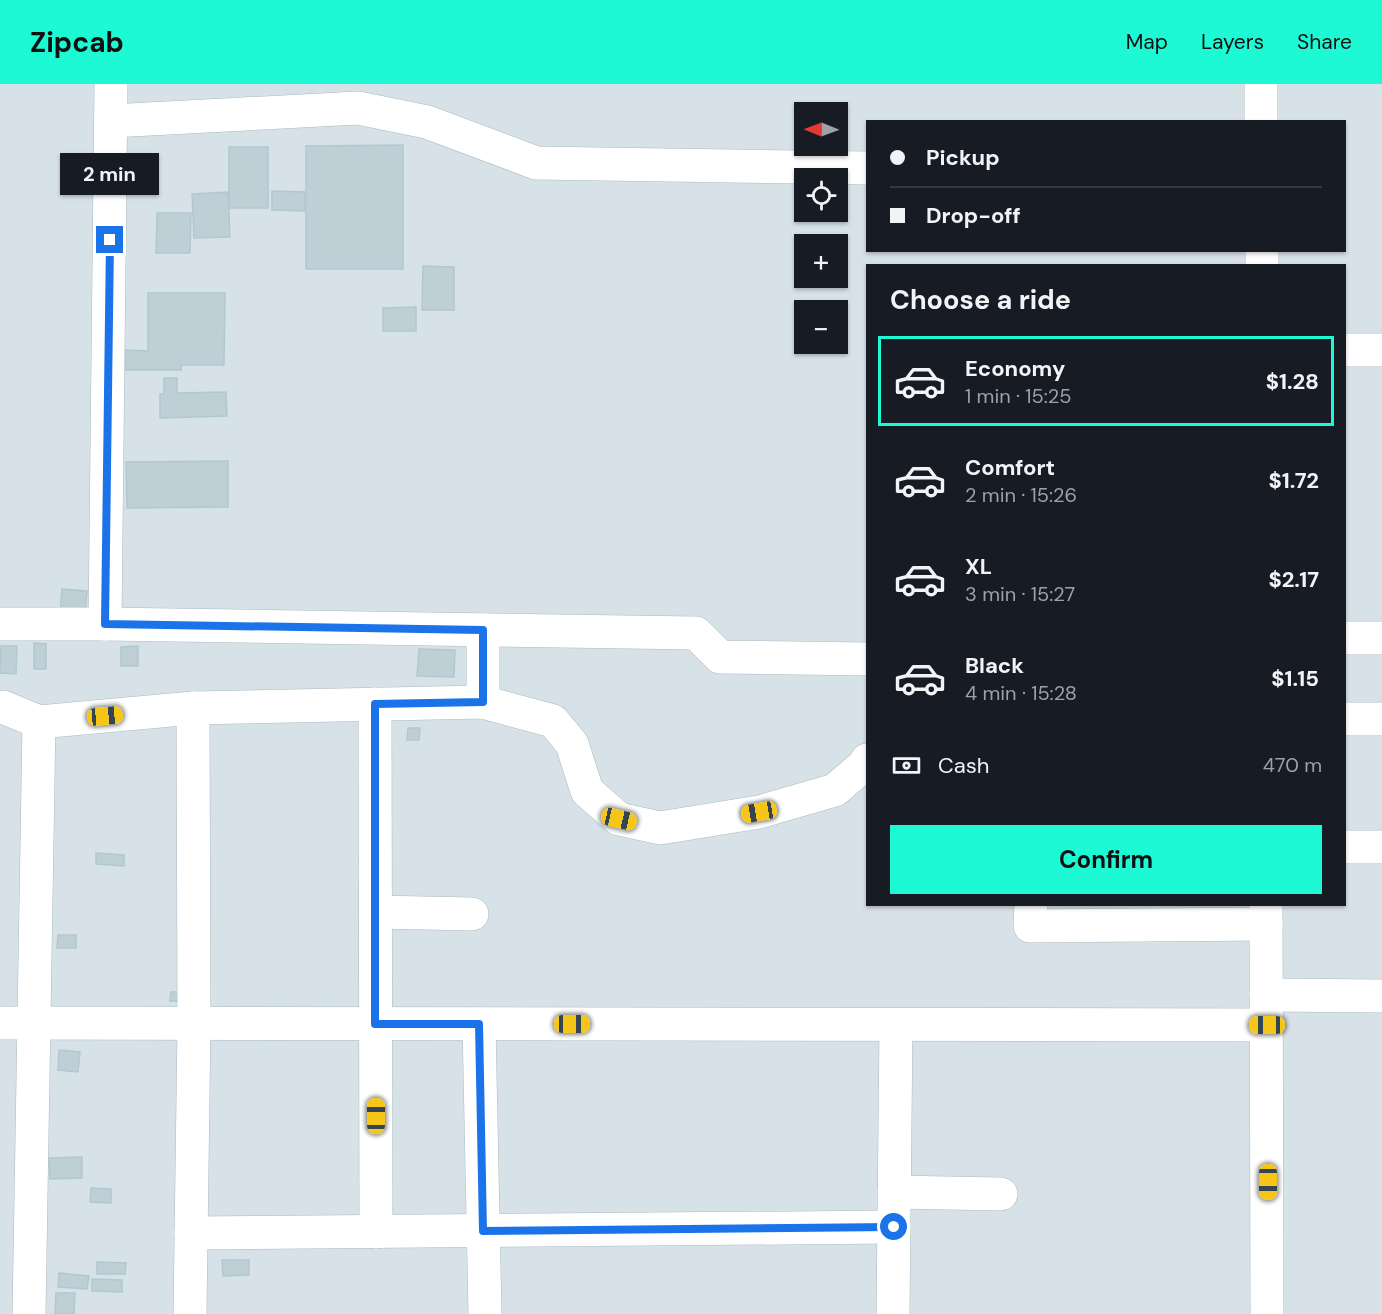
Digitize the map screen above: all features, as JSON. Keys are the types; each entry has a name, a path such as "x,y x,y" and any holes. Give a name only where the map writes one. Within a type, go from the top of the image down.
{"street":[{"path":"105,624 111,84"},
{"path":"1261,84 1261,120"},
{"path":"111,120 358,108 427,122 536,163 866,168"},
{"path":"1346,350 1382,350"},
{"path":"0,624 696,633 720,657 866,659"},
{"path":"483,630 483,702"},
{"path":"1346,638 1382,638"},
{"path":"3,707 39,722 193,708 483,702 553,721 572,744 587,791 619,819 660,828 759,812 835,790 866,762"},
{"path":"375,704 376,1232"},
{"path":"190,1314 194,1023 193,708"},
{"path":"1346,719 1382,719"},
{"path":"29,1314 39,722"},
{"path":"1346,847 1382,847"},
{"path":"1031,906 1030,926 1266,914 1268,1314"},
{"path":"376,912 472,914"},
{"path":"0,1023 896,1025 1266,1010 1382,996"},
{"path":"479,1024 485,1314"},
{"path":"893,1314 896,1025"},
{"path":"894,1192 1001,1194"},
{"path":"191,1233 894,1227"}],"shaded area":[{"path":"0,84 1382,84 1382,1314 0,1314"}],"building":[{"path":"403,145 403,269 306,269 306,146"},
{"path":"229,147 268,147 268,208 229,208"},
{"path":"272,191 305,192 305,211 272,210"},
{"path":"228,192 230,237 194,238 192,194"},
{"path":"157,213 191,213 190,253 156,253"},
{"path":"423,266 454,267 454,310 422,310"},
{"path":"148,293 225,293 224,365 181,365 181,370 125,370 125,350 148,351"},
{"path":"416,307 416,331 383,331 383,308"},
{"path":"164,378 177,378 177,393 226,392 227,416 160,418 160,394 164,394"},
{"path":"228,461 228,507 127,508 126,462"},
{"path":"62,589 87,591 85,615 60,613"},
{"path":"34,643 46,644 46,669 34,669"},
{"path":"1,646 17,646 16,674 0,673"},
{"path":"138,646 138,666 121,666 121,647"},
{"path":"419,649 455,650 454,677 417,676"},
{"path":"408,728 420,728 419,740 407,740"},
{"path":"96,853 124,855 124,866 96,864"},
{"path":"58,935 76,935 76,948 57,948"},
{"path":"171,992 181,992 180,1001 170,1001"},
{"path":"59,1050 80,1052 78,1072 58,1070"},
{"path":"82,1157 82,1178 50,1179 49,1158"},
{"path":"91,1188 111,1189 111,1203 90,1202"},
{"path":"222,1260 249,1260 249,1275 223,1276"},
{"path":"97,1262 126,1263 125,1274 97,1274"},
{"path":"59,1273 89,1276 87,1289 58,1287"},
{"path":"92,1279 122,1280 122,1292 92,1291"},
{"path":"56,1293 75,1293 74,1314 55,1314"}],"route":[{"path":"110,240 105,624 483,630 483,702 375,704 375,1024 479,1024 483,1231 894,1227"}]}
